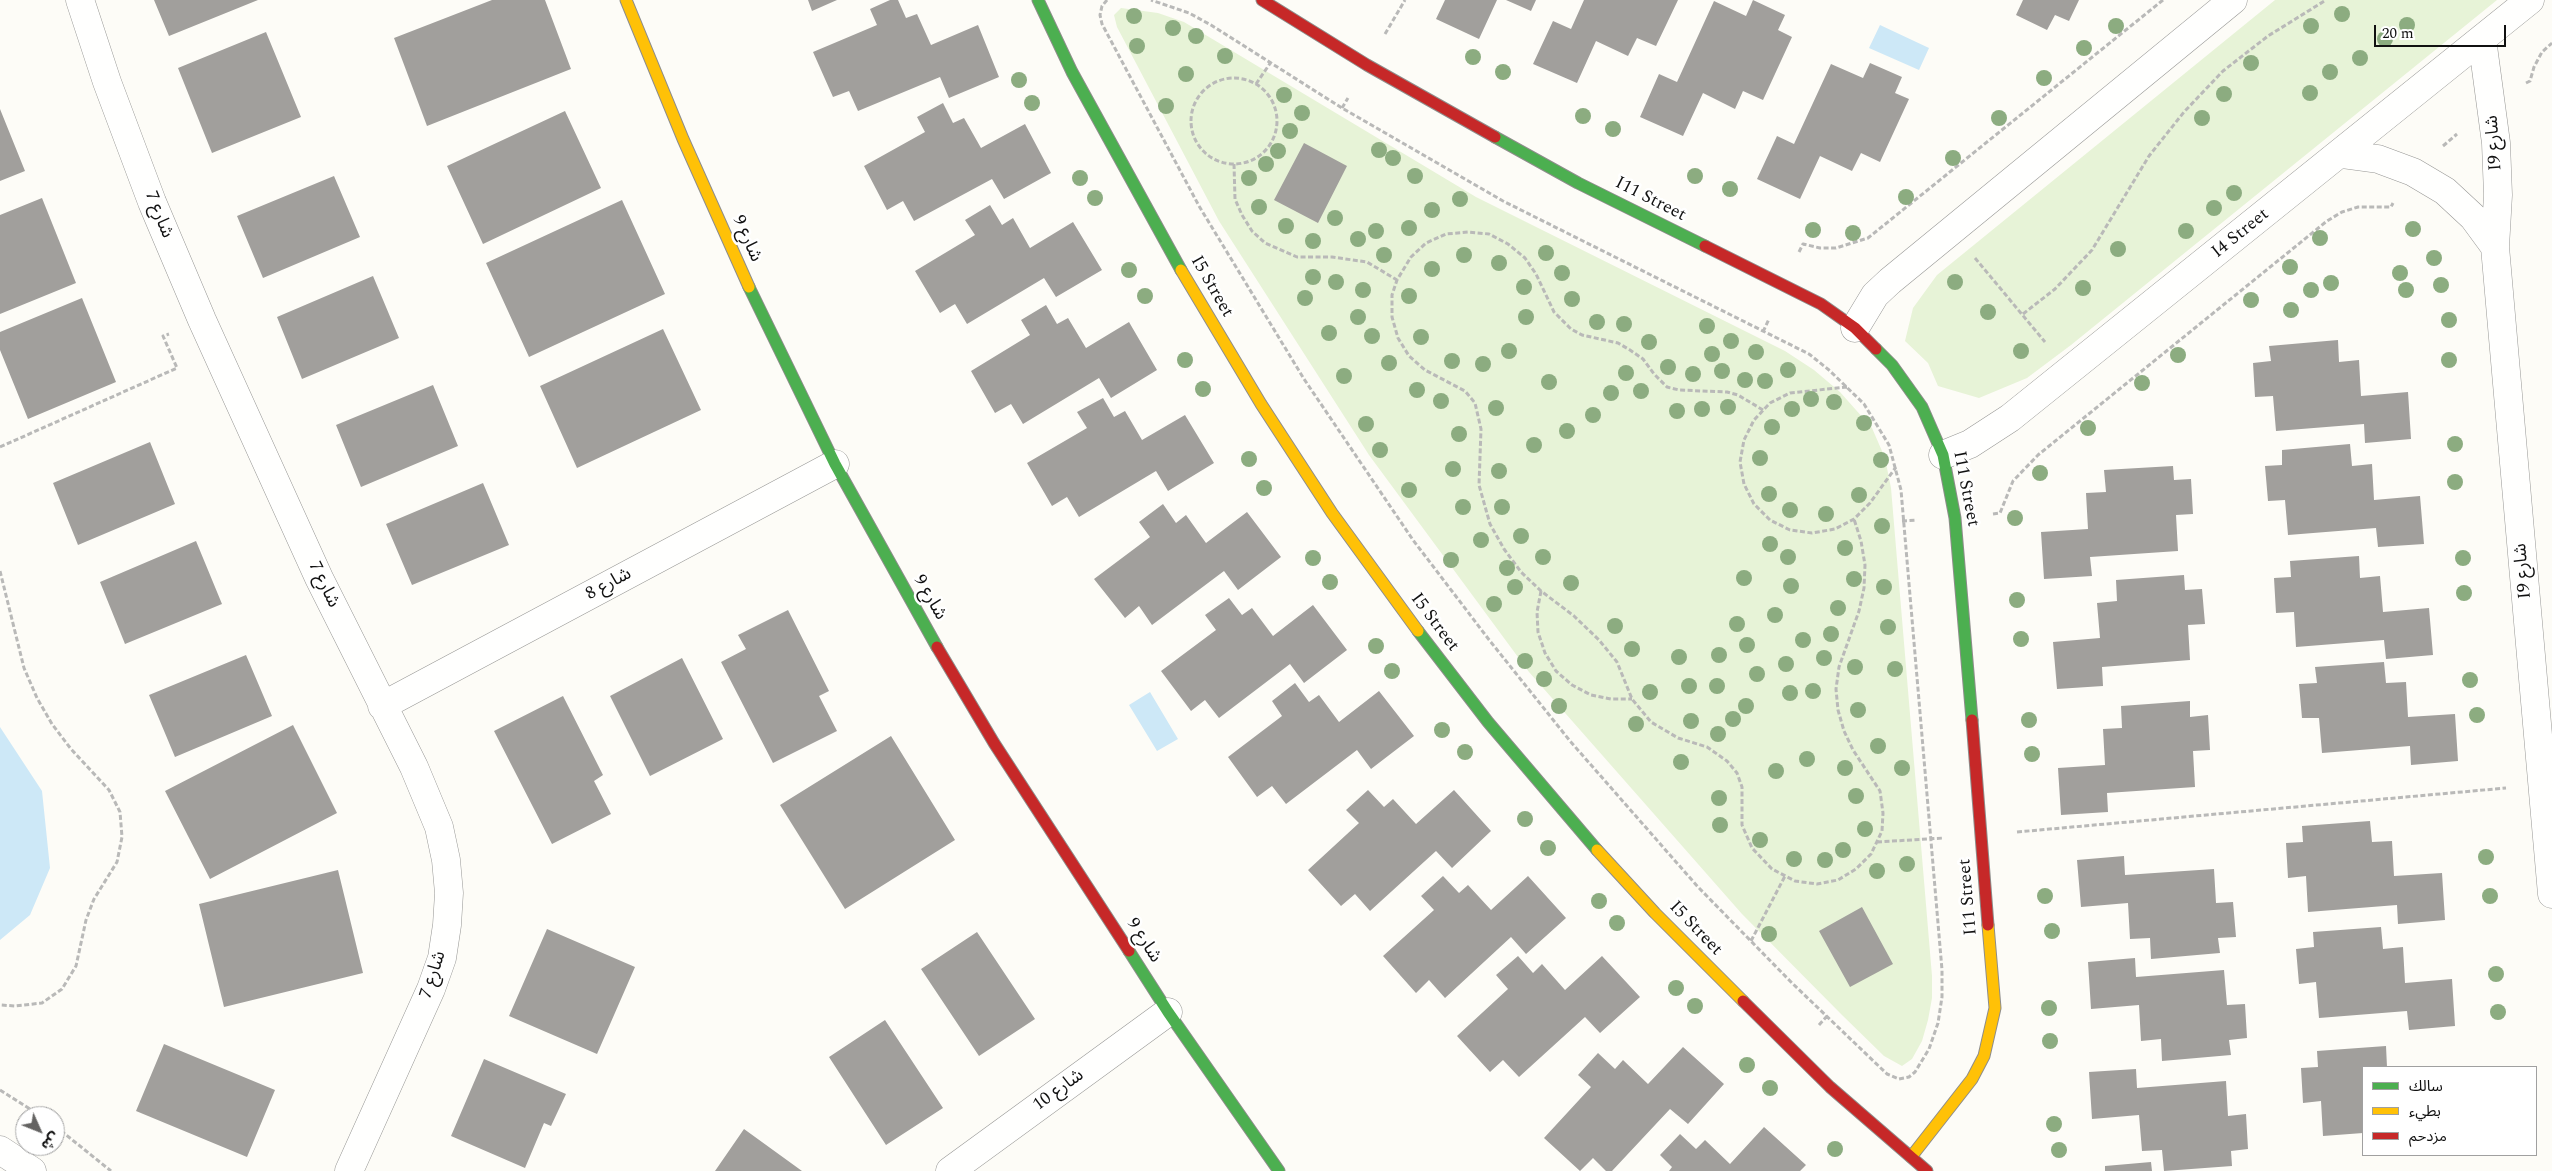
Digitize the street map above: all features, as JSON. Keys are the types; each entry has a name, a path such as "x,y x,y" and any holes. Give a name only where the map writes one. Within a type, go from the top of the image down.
{"street":[{"name":"شارع 7","path":"80,0 107,82 152,202 202,320 319,578 414,767 439,827 446,860 449,892 442,958 431,989 349,1171"},
{"name":"شارع 9","path":"626,0 679,130 756,304 835,464 912,605 994,743 1168,1012 1280,1171"},
{"name":"I5 Street","path":"1038,0 1072,72 1193,293 1261,404 1327,505 1408,619 1488,722 1571,822 1649,906 1823,1080 1927,1171"},
{"name":"I11 Street","path":"1262,0 1367,65 1561,174 1685,238 1821,304 1855,328 1892,365 1922,407 1943,455 1955,518 1995,1008 1991,1033 1984,1056 1972,1079 1911,1157"},
{"name":"I4 Street","path":"1943,455 1990,432 2068,372 2530,0"},
{"path":"1855,328 1874,295 2229,2"},
{"name":"I9 شارع","path":"2482,39 2492,103 2498,195 2495,247 2552,894"},
{"path":"2340,154 2378,159 2414,172 2445,191 2473,217 2495,247"},
{"name":"شارع 8","path":"382,706 835,464"},
{"name":"شارع 10","path":"950,1171 1168,1012"},
{"path":"0,1150 32,1171"}],"path":[{"path":"1107,0 1102,6 1100,15 1102,24 1173,160 1250,294 1360,464 1413,540 1490,642 1564,734 1659,845 1751,941 1887,1074 1899,1079 1909,1077 1916,1072 1929,1049 1938,1023 1942,997 1932,839 1902,521 1901,490 1889,445 1877,424 1848,387 1809,354 1502,201 1411,149 1189,13 1151,0"},
{"path":"1763,332 1803,244 1820,248 1852,244 1868,238 2163,0"},
{"path":"2023,314 2056,289 2092,250 2149,156 2184,112 2223,71 2260,42 2326,0"},
{"path":"1902,521 2000,513 2013,481 2024,467 2328,221 2342,212 2358,207 2391,207 2414,172 2492,103 2530,81 2534,67 2542,52 2552,43"},
{"path":"1256,84 1271,62"},
{"path":"1225,78 1242,78 1256,84 1268,94 1275,108 1277,124 1273,139 1263,152 1250,161 1234,164 1219,161 1205,154 1196,141 1191,125 1192,110 1199,95 1210,84 1225,78"},
{"path":"1234,164 1236,199 1247,223 1264,243 1297,257 1332,257 1367,262 1397,280"},
{"path":"1922,195 2023,314 2096,407"},
{"path":"1763,410 1738,395 1727,392 1679,390 1668,386 1654,374 1643,359 1630,350 1618,343 1582,335 1571,329 1554,312 1536,274 1524,258 1508,244 1489,234 1468,232 1446,234 1426,243 1410,257 1397,280 1392,295 1392,317 1398,338 1409,356 1420,366 1465,391 1475,403 1482,429 1479,485 1490,524 1516,564 1541,591 1574,616 1617,662 1632,698 1651,722 1664,732 1707,747 1727,761 1737,773 1742,787 1742,825 1745,836 1760,859 1784,876 1795,881 1817,884 1838,880 1856,869 1871,854 1882,831 1884,813 1880,791 1844,731 1838,710 1836,689 1839,667 1859,611 1864,588 1864,557 1854,518"},
{"path":"0,447 177,368 164,336 202,320"},
{"path":"1848,387 1790,393 1770,403 1754,420 1744,440 1740,462 1744,484 1754,504 1770,520 1790,530 1804,532 1835,529 1854,518 1870,503 1896,467"},
{"path":"0,571 24,668 37,698 52,724 71,749 109,790 120,812 122,837 117,862 94,899 86,920 76,966 62,988 42,1003 15,1006 0,1005"},
{"path":"1541,591 1537,612 1538,632 1545,653 1556,671 1572,685 1591,695 1611,699 1632,698"},
{"path":"1877,842 1982,835 2542,784"},
{"path":"1751,941 1784,876"},
{"path":"0,1090 25,1106"},
{"path":"65,1134 111,1171"}],"green space":[{"path":"2275,0 2497,0 2071,345 2027,378 1979,398 1938,386 1928,363 1905,341 1913,308 1937,275"},
{"path":"1121,8 1158,13 1184,22 1476,197 1785,351 1814,370 1840,392 1872,428 1885,458 1891,488 1932,976 1932,998 1928,1020 1922,1041 1912,1059 1902,1066 1884,1056 1742,914 1529,672 1369,455 1219,221 1117,27 1114,15"}],"water":[{"path":"1880,25 1929,48 1919,70 1869,48"},
{"path":"1150,692 1178,739 1157,751 1129,705"},
{"path":"0,727 42,791 50,868 30,915 0,940"}],"building":[{"path":"154,0 258,0 169,36"},
{"path":"492,0 545,0 571,69 427,126 394,38"},
{"path":"808,0 837,0 812,11"},
{"path":"890,0 898,0 906,18 917,14 931,45 978,25 999,77 949,98 940,77 858,111 849,91 833,97 813,52 877,25 870,9"},
{"path":"1445,0 1497,0 1479,39 1436,19"},
{"path":"1506,0 1536,0 1531,11"},
{"path":"1584,0 1678,0 1656,46 1637,38 1628,56 1596,41 1577,83 1533,64 1553,21 1571,29"},
{"path":"1753,0 1785,15 1778,30 1792,37 1763,100 1743,91 1735,109 1703,93 1683,136 1640,117 1659,74 1677,82 1714,1 1746,16"},
{"path":"2023,0 2079,0 2069,21 2055,15 2047,30 2016,15"},
{"path":"266,32 301,117 212,153 178,68"},
{"path":"1870,63 1902,77 1895,93 1909,99 1880,162 1861,153 1852,171 1820,156 1800,199 1757,179 1777,136 1794,144 1831,64 1863,78"},
{"path":"943,103 953,123 964,118 981,148 1025,124 1051,173 1004,199 992,179 914,221 903,201 887,210 864,166 925,132 917,117"},
{"path":"0,109 25,171 0,181"},
{"path":"565,111 601,188 483,244 447,166"},
{"path":"1304,143 1347,166 1318,223 1274,200"},
{"path":"334,176 360,237 263,278 237,216"},
{"path":"42,198 76,283 0,314 0,215"},
{"path":"622,200 665,294 529,357 486,263"},
{"path":"990,205 1002,225 1013,218 1030,248 1073,222 1102,270 1056,297 1044,278 967,324 955,304 940,313 915,271 975,235 965,220"},
{"path":"373,276 399,338 302,379 277,317"},
{"path":"82,298 116,382 28,419 0,350 0,332"},
{"path":"1046,305 1057,324 1068,318 1086,348 1129,322 1157,370 1111,398 1099,378 1023,424 1011,404 995,413 971,371 1030,335 1021,320"},
{"path":"663,329 701,410 577,468 540,386"},
{"path":"2338,340 2339,362 2359,360 2361,396 2408,392 2411,439 2365,443 2364,424 2276,431 2273,396 2255,397 2253,363 2271,361 2269,346"},
{"path":"433,385 458,446 361,487 336,425"},
{"path":"1103,398 1114,417 1125,411 1142,440 1185,415 1214,463 1168,491 1156,471 1079,517 1067,497 1052,506 1027,463 1087,428 1077,412"},
{"path":"150,442 175,504 78,545 53,483"},
{"path":"2350,444 2352,466 2372,464 2374,500 2420,496 2424,544 2378,547 2376,528 2288,535 2285,500 2268,501 2265,466 2282,465 2282,450"},
{"path":"2173,466 2174,480 2191,479 2193,514 2176,515 2178,551 2090,557 2092,576 2044,579 2041,532 2088,529 2086,493 2106,492 2104,470"},
{"path":"483,483 509,545 412,585 386,524"},
{"path":"1163,504 1176,523 1186,515 1206,543 1247,512 1281,557 1238,590 1224,571 1152,625 1139,606 1125,618 1094,579 1150,537 1139,522"},
{"path":"196,541 222,604 125,644 100,582"},
{"path":"2359,556 2360,578 2380,576 2383,612 2429,608 2433,655 2386,659 2384,640 2296,647 2294,612 2276,613 2274,578 2291,577 2290,561"},
{"path":"2184,575 2185,590 2202,589 2205,624 2188,625 2190,660 2102,667 2103,686 2057,689 2053,642 2100,638 2097,603 2117,601 2116,580"},
{"path":"1229,598 1242,615 1252,608 1273,636 1313,605 1347,650 1304,683 1290,664 1219,718 1205,700 1191,711 1161,671 1216,630 1205,615"},
{"path":"788,610 829,691 819,696 837,731 773,763 721,662 746,649 738,635"},
{"path":"246,655 272,716 175,757 149,695"},
{"path":"682,658 723,739 650,776 610,696"},
{"path":"2384,662 2386,683 2406,682 2408,717 2455,714 2458,761 2411,765 2410,746 2322,753 2319,718 2302,718 2299,684 2317,683 2315,667"},
{"path":"1295,683 1309,702 1319,695 1339,722 1379,691 1414,736 1371,769 1357,750 1286,804 1272,786 1257,797 1228,757 1282,716 1272,701"},
{"path":"563,696 603,775 594,781 611,814 552,844 494,731"},
{"path":"2190,701 2190,717 2208,715 2210,750 2193,751 2195,787 2107,793 2108,812 2061,815 2058,768 2105,765 2103,729 2122,728 2121,706"},
{"path":"293,725 337,813 210,879 165,791"},
{"path":"891,736 955,840 845,909 780,805"},
{"path":"1368,790 1384,807 1393,799 1416,824 1454,790 1491,831 1452,868 1436,851 1370,911 1355,894 1341,906 1308,870 1359,823 1346,810"},
{"path":"2370,821 2372,842 2392,841 2394,876 2442,873 2445,920 2398,924 2397,905 2308,912 2306,876 2288,878 2286,843 2303,842 2302,826"},
{"path":"2124,856 2125,875 2214,869 2216,903 2233,902 2236,937 2218,938 2220,953 2151,959 2150,938 2130,939 2128,903 2081,907 2077,860"},
{"path":"338,870 363,973 224,1007 199,904"},
{"path":"1443,876 1459,893 1468,885 1491,910 1528,876 1566,918 1526,954 1511,937 1445,998 1429,980 1416,993 1383,956 1434,910 1421,896"},
{"path":"1862,907 1893,964 1850,987 1819,931"},
{"path":"2381,927 2383,949 2403,947 2405,983 2452,979 2455,1026 2409,1030 2407,1011 2319,1018 2316,982 2299,984 2296,949 2314,947 2313,932"},
{"path":"547,929 635,967 597,1054 509,1016"},
{"path":"977,932 1035,1019 979,1056 921,969"},
{"path":"1518,956 1533,973 1542,964 1565,990 1602,956 1640,997 1600,1033 1585,1017 1519,1077 1503,1060 1490,1072 1457,1036 1508,989 1496,975"},
{"path":"2135,958 2136,977 2224,970 2227,1005 2245,1004 2247,1038 2229,1040 2231,1055 2162,1061 2161,1039 2141,1041 2139,1005 2091,1009 2088,962"},
{"path":"885,1020 943,1108 886,1145 829,1057"},
{"path":"164,1044 275,1090 247,1157 136,1111"},
{"path":"2386,1046 2387,1066 2362,1066 2362,1133 2323,1136 2321,1101 2303,1103 2301,1068 2318,1067 2317,1051"},
{"path":"1683,1047 1724,1084 1688,1124 1670,1109 1612,1171 1606,1171 1593,1158 1580,1171 1544,1138 1591,1087 1578,1075 1598,1053 1615,1069 1623,1060 1648,1084"},
{"path":"484,1059 566,1094 551,1126 544,1123 525,1168 451,1136"},
{"path":"2136,1069 2137,1088 2226,1081 2228,1116 2246,1114 2248,1149 2231,1151 2232,1166 2164,1171 2162,1150 2142,1151 2139,1115 2092,1119 2089,1072"},
{"path":"1764,1127 1806,1165 1800,1171 1669,1171 1672,1167 1660,1155 1680,1134 1696,1149 1705,1140 1730,1164"},
{"path":"744,1129 802,1171 715,1171"},
{"path":"2151,1162 2152,1171 2105,1171 2105,1166"}],"traffic: fast":[{"path":"1038,0 1072,72 1181,270"},
{"path":"1495,137 1578,183 1705,246"},
{"path":"749,287 835,464 937,647"},
{"path":"1876,349 1892,365 1922,407 1943,455 1955,518 1972,720"},
{"path":"1418,631 1488,722 1597,850"},
{"path":"1129,951 1168,1012 1279,1171"}],"traffic: slow":[{"path":"626,0 683,139 749,287"},
{"path":"1181,270 1261,404 1332,513 1418,631"},
{"path":"1597,850 1655,913 1743,1001"},
{"path":"1911,1157 1972,1079 1984,1056 1995,1008 1988,925"}],"traffic: jam":[{"path":"1262,0 1367,65 1495,137"},
{"path":"1705,246 1821,304 1855,328 1876,349"},
{"path":"937,647 994,743 1129,951"},
{"path":"1972,720 1988,925"},
{"path":"1743,1001 1830,1087 1927,1171"}]}
